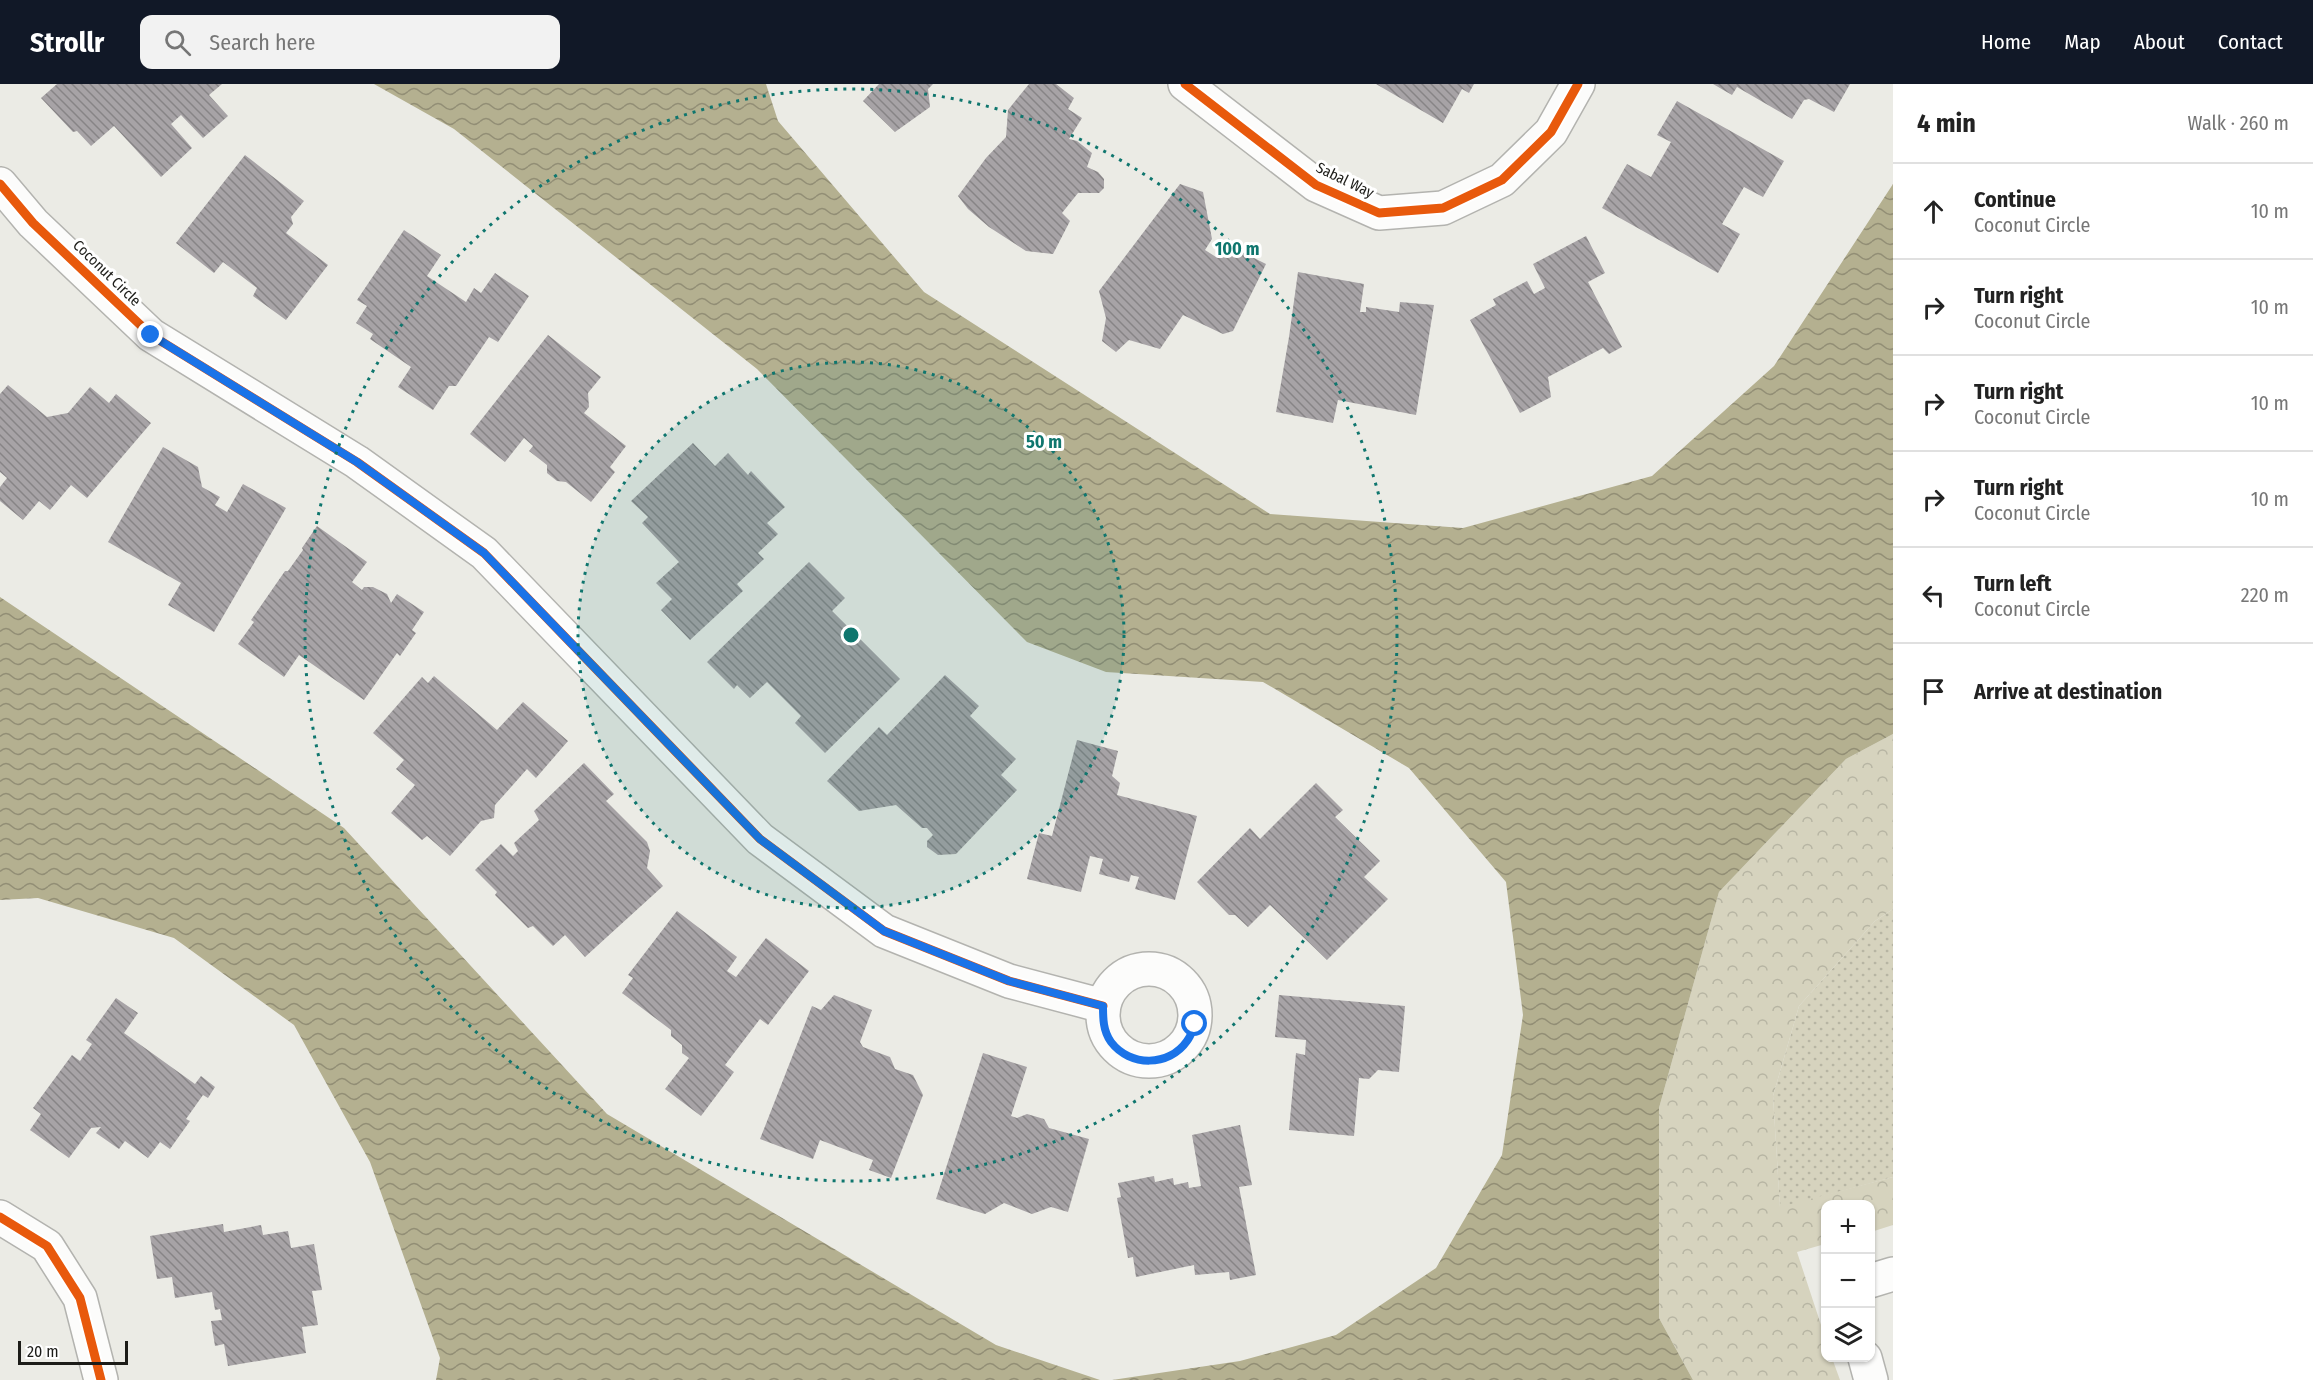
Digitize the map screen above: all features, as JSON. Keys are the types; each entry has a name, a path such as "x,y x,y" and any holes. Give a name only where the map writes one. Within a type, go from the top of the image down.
{"street":[{"name":"Sabal Way","path":"1185,84 1316,185 1380,213 1443,208 1502,180 1551,132 1578,84"},
{"name":"Coconut Circle","path":"0,184 33,223 151,335 357,462 484,553 769,846 884,931 1009,981 1103,1006"},
{"path":"0,1217 46,1246 80,1298 101,1380"},
{"path":"1875,1279 1893,1274"},
{"path":"1866,1362 1871,1380"}],"green space":[{"path":"1893,734 1893,909 1875,921 1799,1006 1773,1096 1780,1207 1893,1177 1893,1225 1875,1231 1875,1200 1821,1200 1821,1245 1797,1252 1821,1325 1821,1362 1833,1362 1840,1380 1693,1380 1659,1318 1659,1108 1719,892 1846,759"},
{"path":"1893,909 1893,1177 1780,1208 1773,1096 1799,1006 1875,921"}],"water":[{"path":"374,84 766,84 778,121 924,292 1270,514 1463,528 1652,476 1774,366 1893,184 1893,734 1846,759 1719,892 1659,1108 1659,1318 1693,1380 1112,1380 1240,1361 1336,1335 1436,1268 1502,1155 1523,1015 1506,882 1409,768 1263,682 1106,672 1027,642 757,369 454,129"},
{"path":"0,597 344,828 607,1114 996,1345 1100,1380 436,1380 440,1358 370,1162 294,1025 174,938 38,898 0,900"}],"building":[{"path":"57,84 222,84 209,95 228,116 203,138 181,115 171,124 192,148 161,177 114,126 91,146 77,131 73,132 41,98"},
{"path":"879,84 933,84 928,89 930,107 895,132 863,101"},
{"path":"1029,84 1056,84 1074,98 1068,109 1082,118 1069,139 1077,141 1092,153 1087,167 1098,172 1104,179 1104,188 1099,193 1078,193 1062,213 1070,221 1053,254 1026,251 989,227 968,209 958,196 986,158 1006,137 1008,110"},
{"path":"1376,84 1474,84 1469,93 1462,89 1443,123"},
{"path":"1713,84 1850,84 1834,112 1809,99 1804,100 1792,119 1737,87 1732,95"},
{"path":"1677,101 1784,161 1763,197 1744,187 1722,224 1740,234 1718,273 1602,208 1627,164 1651,177 1671,142 1657,135"},
{"path":"245,155 304,201 291,217 293,224 286,233 328,265 286,320 253,296 257,288 223,262 214,273 176,243"},
{"path":"1180,184 1203,192 1212,239 1205,250 1216,257 1240,251 1266,264 1233,331 1223,334 1183,315 1160,349 1129,340 1116,352 1102,341 1106,318 1099,291"},
{"path":"404,230 441,255 427,276 466,302 474,288 481,293 495,273 529,296 498,342 489,337 456,386 449,386 433,410 398,387 411,367 370,339 373,334 356,323 367,306 357,300"},
{"path":"1586,236 1605,273 1588,282 1622,347 1609,354 1603,348 1548,377 1551,397 1520,413 1470,320 1496,305 1493,299 1527,281 1534,294 1545,288 1533,264"},
{"path":"1298,272 1364,284 1360,312 1366,312 1366,307 1399,312 1400,302 1434,305 1416,415 1338,400 1333,423 1276,412"},
{"path":"548,335 601,377 588,393 589,407 584,413 626,446 610,467 615,472 591,502 566,482 557,481 547,473 547,465 529,451 533,446 524,438 505,462 470,434"},
{"path":"8,385 47,417 68,413 90,387 109,403 116,394 151,423 87,498 71,485 50,510 39,501 23,520 0,501 0,487 7,478 0,472 0,394"},
{"path":"693,443 715,466 728,453 748,475 751,471 785,507 767,523 778,534 758,553 764,559 737,584 743,591 690,640 661,610 672,599 656,583 679,562 642,523 648,517 631,501"},
{"path":"163,447 198,467 202,487 220,497 215,505 227,512 243,484 286,508 214,632 168,605 181,583 108,542"},
{"path":"317,526 367,562 352,582 362,590 364,587 373,587 387,594 391,603 397,594 424,612 412,630 416,633 400,656 397,653 364,700 299,655 284,677 238,644 254,622 251,620 285,571 288,571 303,550 302,548"},
{"path":"809,562 845,598 832,611 900,679 825,753 795,723 801,716 767,682 750,698 737,685 734,689 707,662"},
{"path":"945,675 979,706 970,716 1016,759 1001,775 1017,790 956,854 938,855 927,847 927,841 933,835 896,805 859,811 827,781 879,727 887,735"},
{"path":"434,676 497,730 523,702 568,741 536,778 527,769 495,805 494,818 481,821 450,856 427,836 422,840 391,813 415,785 396,769 404,760 373,733 422,677 428,683"},
{"path":"1077,740 1118,751 1112,776 1120,783 1117,795 1197,816 1175,900 1135,889 1139,877 1131,875 1129,882 1099,874 1103,859 1090,856 1081,892 1027,879 1039,833 1052,836"},
{"path":"584,763 614,794 606,801 647,842 650,851 647,868 663,886 585,957 565,935 553,946 533,926 528,928 495,895 497,892 475,870 501,844 513,856 518,851 514,843 539,820 534,811"},
{"path":"1316,783 1343,810 1335,817 1380,861 1364,877 1388,899 1327,960 1270,905 1248,927 1235,915 1229,915 1197,882 1250,828 1260,839"},
{"path":"677,911 737,957 727,971 736,977 766,938 809,971 768,1025 760,1019 725,1065 734,1072 701,1116 665,1089 689,1058 682,1053 682,1045 671,1036 671,1030 622,993 633,978 628,975"},
{"path":"834,995 872,1010 860,1042 863,1047 890,1057 895,1069 913,1075 923,1095 891,1178 869,1170 873,1160 820,1140 813,1159 760,1139 812,1006 821,1010"},
{"path":"1279,995 1405,1006 1399,1072 1378,1070 1369,1079 1359,1078 1354,1136 1289,1130 1296,1053 1305,1055 1306,1040 1275,1037"},
{"path":"116,998 138,1013 124,1033 195,1084 201,1076 215,1087 208,1098 203,1095 186,1119 190,1121 170,1149 160,1142 148,1158 125,1141 119,1149 96,1133 101,1127 91,1128 69,1158 30,1130 41,1114 33,1108 72,1055 80,1061 92,1044 86,1040"},
{"path":"983,1053 1027,1067 1011,1116 1017,1118 1027,1114 1044,1119 1049,1128 1089,1139 1068,1212 1051,1207 1032,1214 1004,1203 985,1214 936,1199"},
{"path":"1240,1125 1252,1185 1239,1187 1256,1275 1230,1280 1229,1272 1195,1275 1194,1265 1136,1277 1133,1257 1128,1258 1117,1198 1121,1197 1118,1183 1154,1176 1155,1182 1173,1178 1174,1185 1188,1182 1189,1188 1201,1186 1192,1135"},
{"path":"223,1224 224,1232 261,1225 263,1235 288,1231 291,1248 314,1244 322,1290 312,1291 318,1325 302,1327 306,1353 228,1366 224,1344 215,1346 211,1321 222,1320 220,1309 215,1310 212,1292 175,1298 172,1277 157,1279 150,1236"}],"cycle path":[{"path":"1185,84 1316,185 1379,213 1443,208 1502,180 1551,132 1578,84"},
{"path":"0,184 33,223 151,335 357,462 484,553 760,839 884,931 1009,981 1103,1006"},
{"path":"0,1217 47,1246 80,1298 101,1380"}],"route":[{"path":"151,335 357,462 484,553 760,839 884,931 1009,981 1103,1006 1103,1024 1110,1041 1123,1053 1140,1061 1158,1061 1175,1053 1188,1041 1195,1024"}]}
